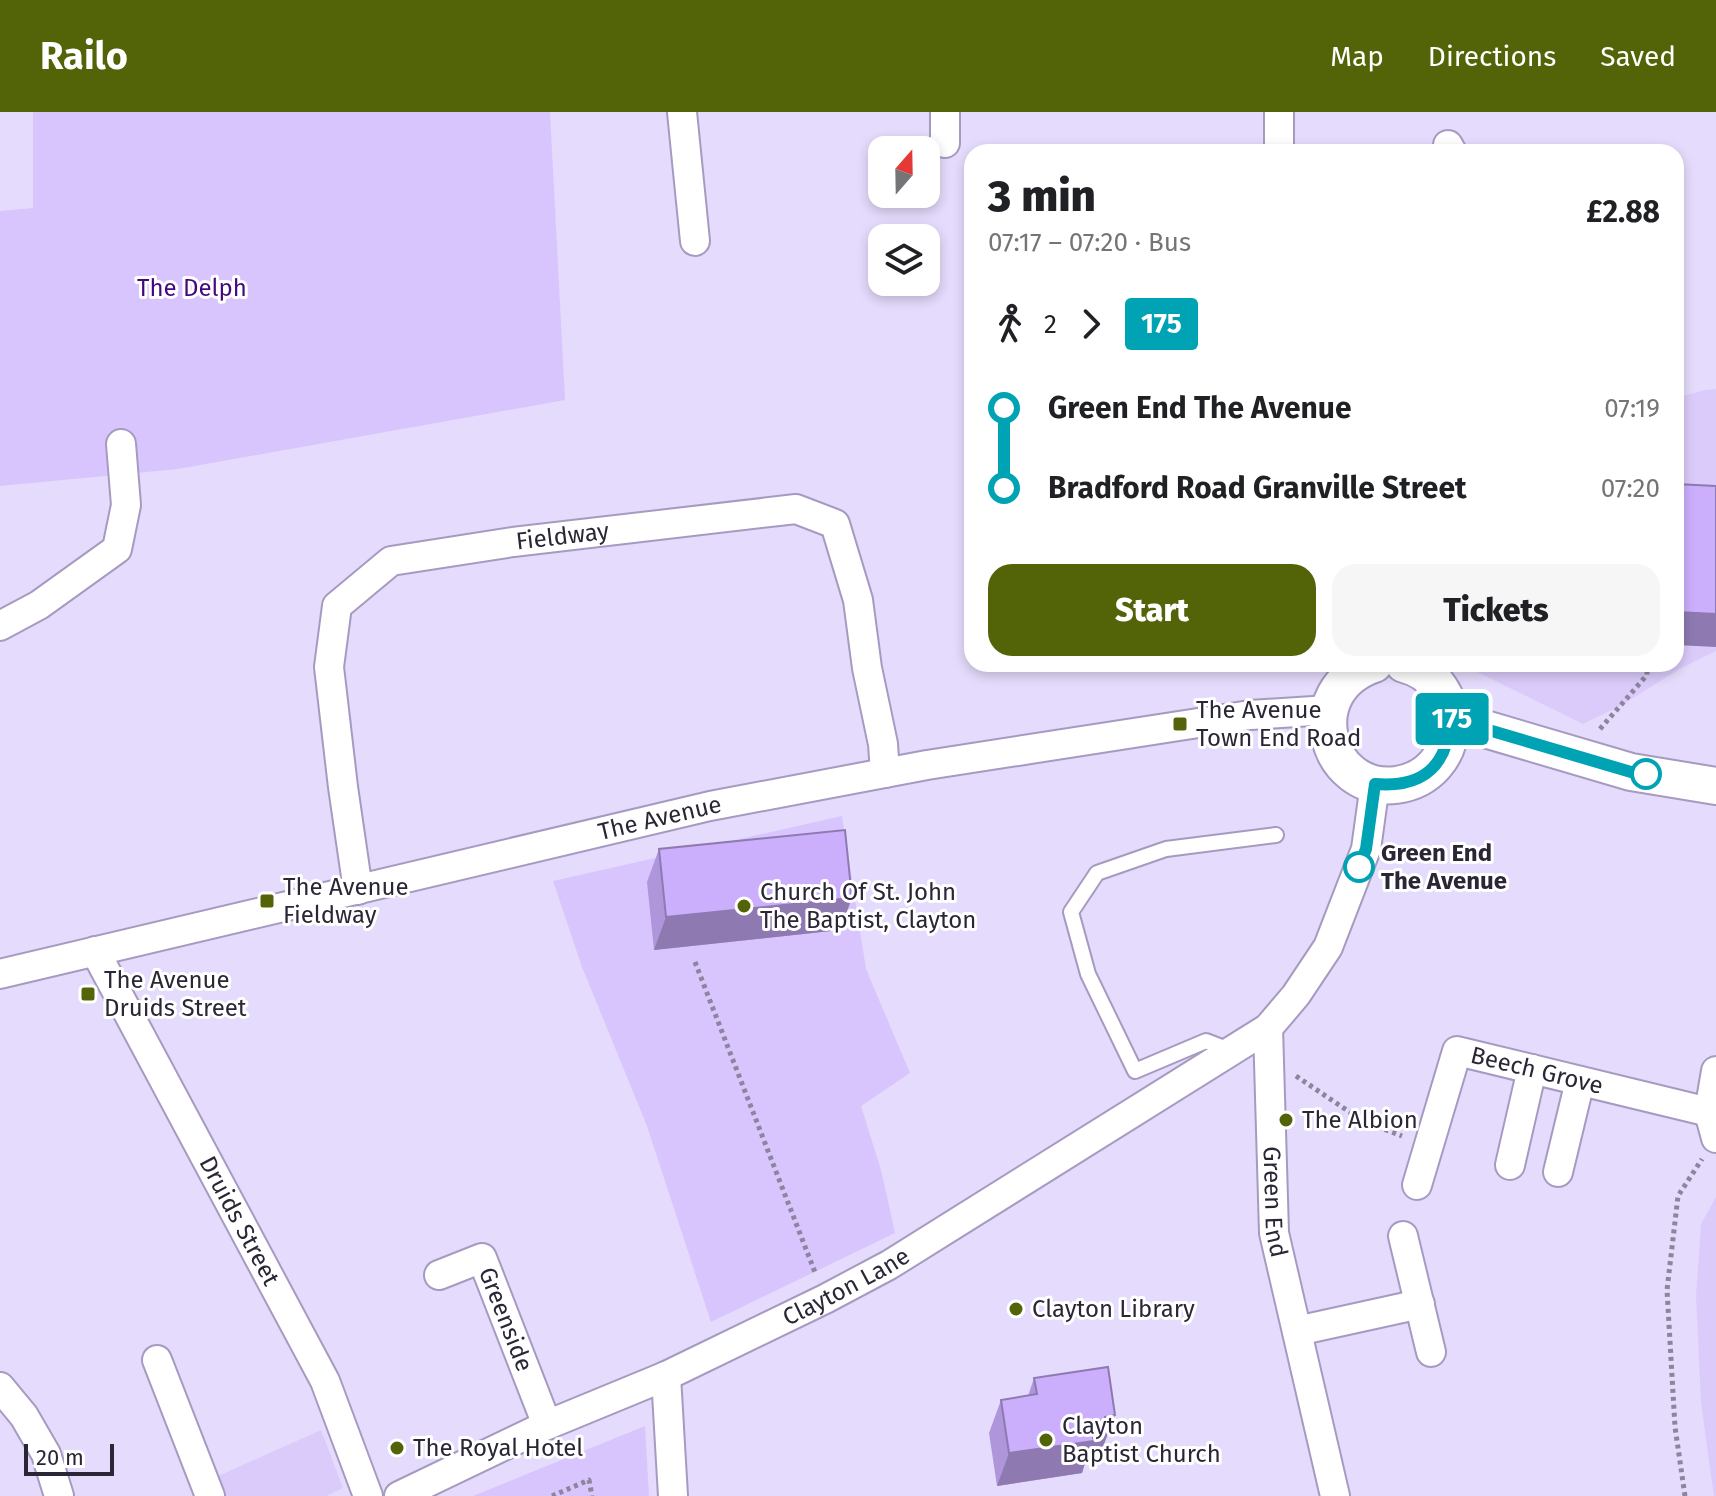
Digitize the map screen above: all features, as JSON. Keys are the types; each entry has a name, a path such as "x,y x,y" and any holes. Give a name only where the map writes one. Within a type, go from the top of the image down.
{"street":[{"path":"682,112 695,241"},
{"path":"945,112 945,143"},
{"path":"1279,112 1279,144"},
{"path":"0,626 39,605 117,549 126,505 121,444"},
{"name":"Fieldway","path":"358,890 329,667 337,606 391,561 513,542 796,509 835,524 858,600 867,668 883,744 885,773"},
{"path":"1356,672 1335,693 1329,710 1328,729 1332,747 1343,764 1357,776 1375,784 1394,785 1413,781 1429,771 1442,756 1449,739 1451,719 1447,701 1438,685 1424,672"},
{"name":"The Avenue","path":"0,974 710,806 885,773 1250,715 1329,710"},
{"path":"1451,719 1631,772 1716,786"},
{"path":"1268,1028 1296,995 1328,947 1366,849 1375,784"},
{"name":"Druids Street","path":"95,951 325,1381 368,1496"},
{"name":"Clayton Lane","path":"399,1496 547,1425 666,1376 889,1265 1268,1028"},
{"name":"Green End","path":"1268,1028 1274,1233 1335,1496"},
{"name":"Beech Grove","path":"1417,1185 1457,1051 1580,1081 1712,1125"},
{"path":"1510,1165 1532,1069"},
{"path":"1712,1125 1716,1071"},
{"path":"1558,1172 1580,1081"},
{"path":"1403,1236 1431,1352"},
{"name":"Greenside","path":"439,1275 482,1258 547,1425"},
{"path":"1297,1331 1420,1304"},
{"path":"157,1360 210,1496"},
{"path":"666,1376 673,1496"},
{"path":"0,1387 24,1416 46,1454 59,1496"}],"lane":[{"path":"1232,1051 1206,1041 1135,1071 1088,974 1071,912 1097,873 1166,849 1276,835"}],"path":[{"path":"1575,756 1622,705 1647,672"},
{"path":"695,962 825,1299"},
{"path":"1269,1058 1363,1121 1429,1145"},
{"path":"1685,1496 1675,1427 1667,1290 1678,1196 1712,1125"},
{"path":"552,1496 589,1480 592,1496"}],"shaded area":[{"path":"1716,389 1716,651 1684,667 1684,396"},
{"path":"1477,672 1675,672 1622,705 1583,724"},
{"path":"1716,1197 1714,1496 1701,1403 1696,1296 1701,1224"},
{"path":"321,1430 343,1488 326,1496 220,1496 216,1477"}],"green space":[{"name":"The Delph","path":"33,112 550,112 565,400 178,469 0,486 0,211 33,208"},
{"path":"842,816 866,969 910,1073 861,1106 881,1170 895,1233 711,1322 647,1126 582,967 553,881"},
{"path":"645,1426 649,1496 473,1496"}],"building":[{"path":"1684,484 1716,486 1716,614 1684,612"},
{"path":"845,830 852,898 666,917 659,849"},
{"path":"1108,1367 1115,1415 1105,1417 1107,1429 1092,1432 1094,1441 1009,1453 1001,1400 1037,1394 1034,1378"}],"bus line":[{"name":"175","path":"1359,867 1366,849 1375,784 1394,785 1413,781 1429,771 1442,756 1449,739 1451,719 1646,774"}],"place":[{"name":"The Avenue Town End Road","path":"1180,724"},
{"name":"Green End The Avenue","path":"1359,867"},
{"name":"The Avenue Fieldway","path":"267,901"},
{"name":"Church Of St. John The Baptist, Clayton","path":"744,906"},
{"name":"The Avenue Druids Street","path":"88,994"},
{"name":"The Albion","path":"1286,1120"},
{"name":"Clayton Library","path":"1016,1309"},
{"name":"Clayton Baptist Church","path":"1046,1440"},
{"name":"The Royal Hotel","path":"397,1448"}]}
